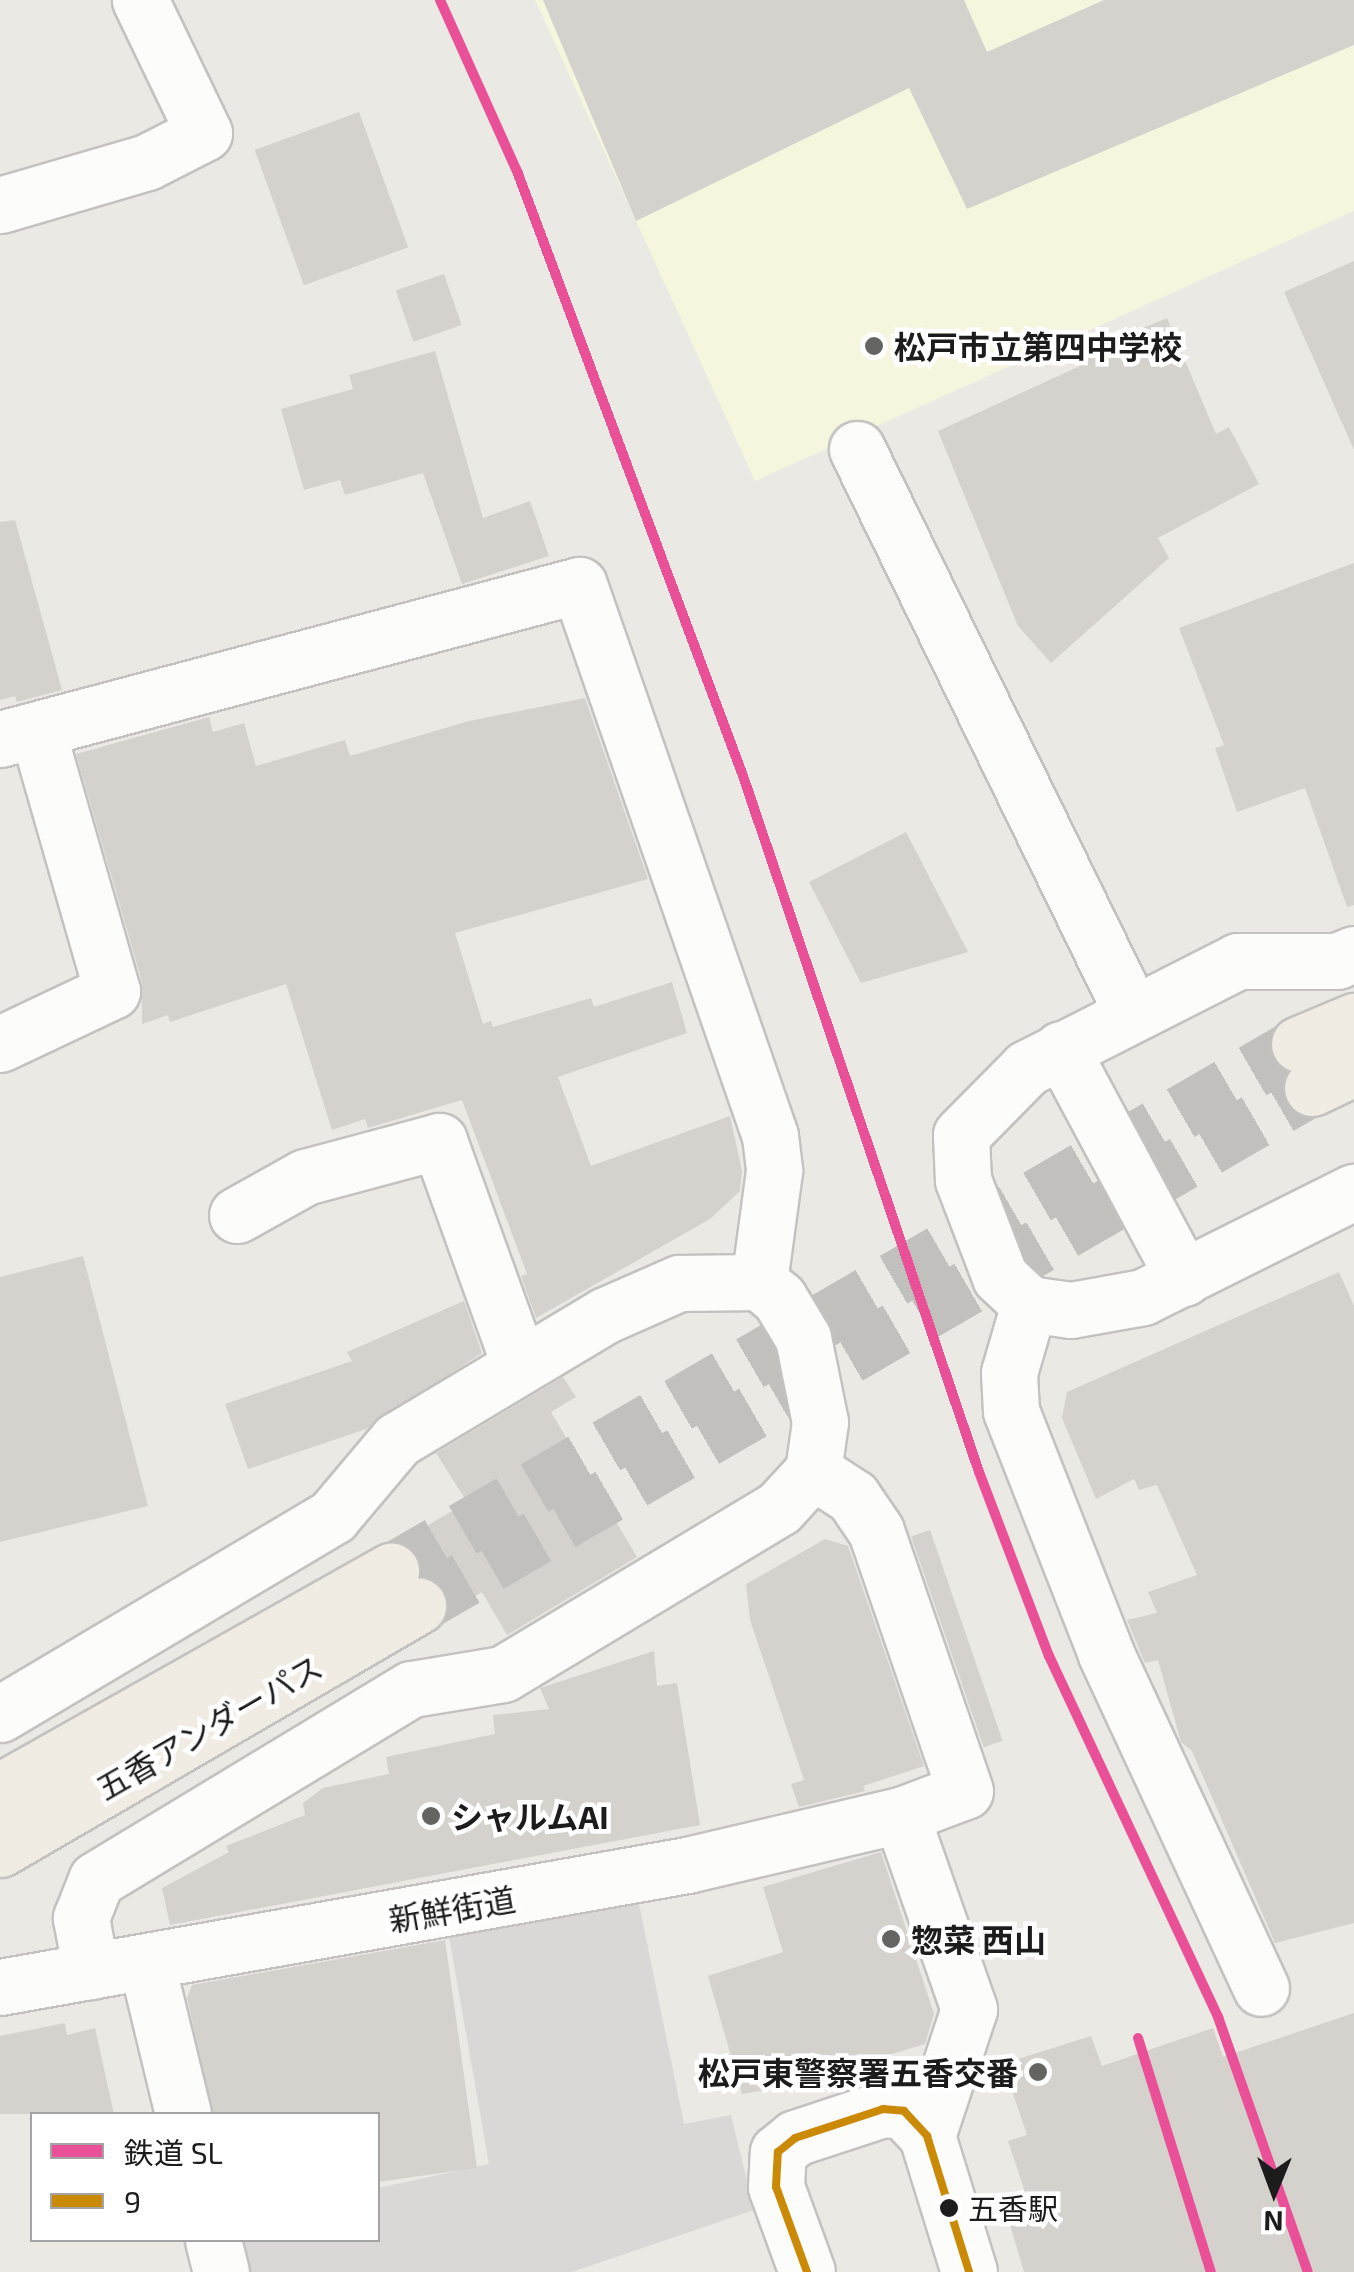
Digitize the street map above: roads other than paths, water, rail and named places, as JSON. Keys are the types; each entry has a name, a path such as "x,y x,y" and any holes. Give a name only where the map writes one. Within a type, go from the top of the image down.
{"main road":[{"path":"1322,1067 1354,1021"},
{"name":"五香アンダーパス","path":"0,1791 404,1588 0,1849"}],"street":[{"path":"0,205 146,162 204,133 140,0"},
{"path":"858,449 1131,1011"},
{"path":"0,1044 112,991 18,734 579,585 770,1136 774,1171 759,1282"},
{"path":"1354,954 1337,961 1238,961 1131,1011 1027,1068 961,1135 963,1180 1000,1278 1029,1304 1071,1310 1143,1297 1354,1192"},
{"path":"1061,1049 1184,1278"},
{"path":"238,1215 304,1176 439,1141 519,1363"},
{"path":"0,1714 333,1516 397,1440 519,1363 679,1283 759,1282 778,1298 803,1338 820,1422 813,1471 768,1516 503,1674 410,1689 96,1880 82,1918 91,1971"},
{"path":"1029,1304 1009,1373 1012,1411 1106,1654 1261,1988"},
{"name":"新鮮街道","path":"0,1987 147,1965 688,1866 901,1815 965,1791 876,1531 853,1496 813,1471"},
{"path":"901,1815 969,2010 927,2136"},
{"path":"147,1965 183,2112"},
{"path":"807,2272 776,2188 778,2152 795,2138 884,2109 904,2111 927,2136 968,2272"},
{"path":"214,2242 221,2272"}],"tunnel":[{"path":"391,1571 1299,1044"},
{"path":"418,1606 1312,1088"}],"rail line":[{"name":"SL","path":"440,0 517,171 742,773 979,1472 1049,1656 1218,2017 1308,2272"},
{"name":"SL","path":"1138,2038 1211,2272"}],"place":[{"name":"松戸市立第四中学校","path":"874,346"},
{"name":"シャルムAI","path":"431,1816"},
{"name":"惣菜 西山","path":"891,1939"},
{"name":"松戸東警察署五香交番","path":"1038,2072"},
{"name":"五香駅","path":"949,2208"}]}
